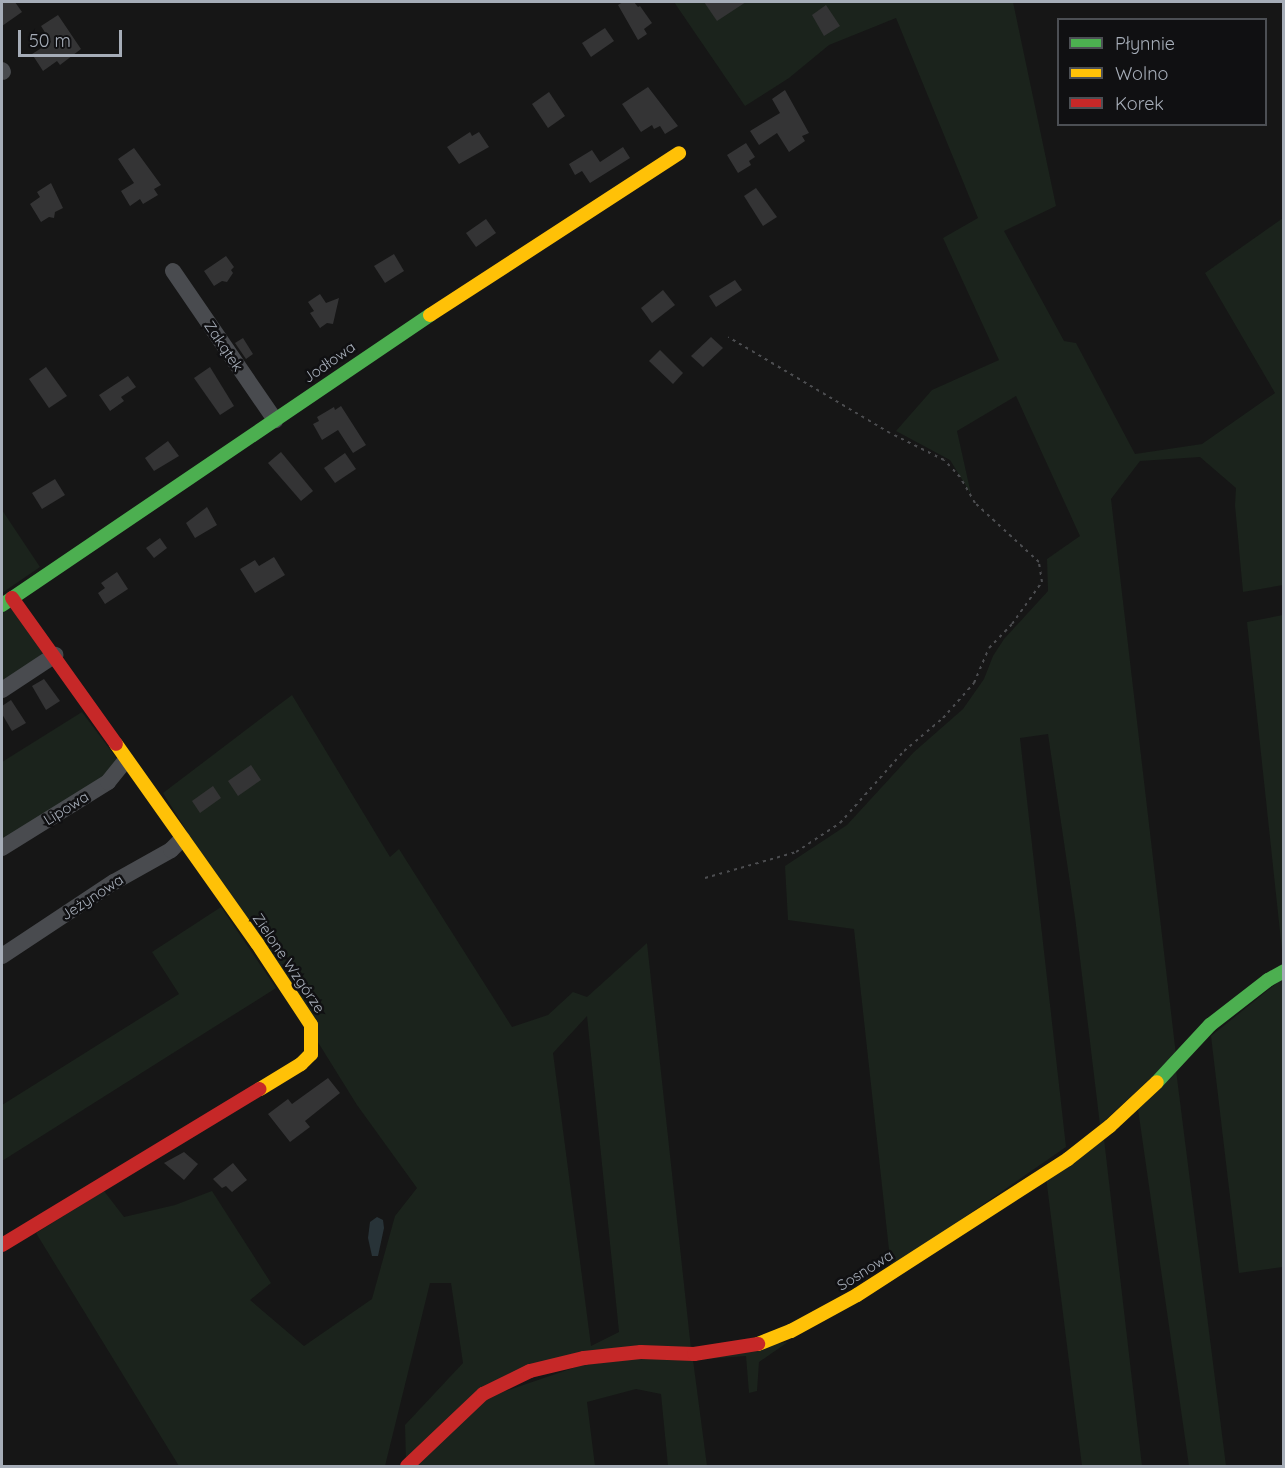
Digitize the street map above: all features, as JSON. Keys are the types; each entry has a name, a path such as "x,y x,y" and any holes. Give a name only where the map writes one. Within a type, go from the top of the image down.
{"street":[{"name":"Jodłowa","path":"7,601 156,497 275,420 351,366 679,153"},
{"name":"Zakątek","path":"173,271 275,420"},
{"name":"Zielone Wzgórze","path":"2,1245 302,1064 311,1054 311,1025 55,656 7,601"},
{"path":"2,690 55,656"},
{"name":"Lipowa","path":"2,848 108,782 125,760"},
{"name":"Jeżynowa","path":"2,956 114,882 171,850 182,839"},
{"name":"Sosnowa","path":"407,1467 483,1394 530,1371 607,1355 641,1352 694,1354 754,1346 791,1331 857,1295 1068,1159 1110,1126 1153,1086 1210,1025 1268,980 1284,971"}],"path":[{"path":"705,878 796,852 840,824 904,751 943,718 974,683 989,648 1012,624 1042,582 1038,562 975,503 960,477 944,460 890,434 728,337"}],"shaded area":[{"path":"674,2 1013,2 1056,206 1004,231 1064,341 1076,343 1135,454 1202,444 1275,393 1205,273 1283,218 1283,585 1243,592 1235,505 1236,488 1200,457 1140,461 1111,499 1176,1055 1100,1125 1075,917 1048,734 1020,738 1066,1147 891,1268 854,929 788,920 785,866 847,825 914,752 963,709 984,679 993,656 1004,639 1048,591 1047,559 1080,536 1016,396 957,431 971,494 950,460 896,431 932,390 999,360 943,238 978,218 896,18 829,45 789,78 745,106"},
{"path":"2,510 40,567 2,593"},
{"path":"12,605 43,653 2,686 2,611"},
{"path":"1283,615 1283,960 1247,622"},
{"path":"292,695 390,857 399,849 512,1027 548,1015 573,992 587,997 647,943 691,1349 519,1371 406,1461 405,1425 463,1363 451,1283 430,1283 385,1466 179,1466 36,1233 104,1191 124,1217 175,1205 212,1191 271,1283 250,1300 304,1346 372,1299 395,1216 417,1188 357,1105 163,793","holes":["587,1016 619,1332 591,1346 553,1053"]},
{"path":"82,712 118,760 105,778 2,843 2,762"},
{"path":"221,907 276,988 2,1161 2,1105 179,994 152,952"},
{"path":"1283,978 1283,1267 1239,1273 1211,1036"},
{"path":"1176,1070 1226,1466 1189,1466 1138,1109"},
{"path":"1104,1139 1142,1466 1082,1466 1046,1177"},
{"path":"377,1217 383,1220 384,1228 378,1256 372,1256 368,1238 370,1222"},
{"path":"788,1342 759,1362 757,1391 749,1393 746,1356 693,1360 707,1466 668,1466 661,1394 636,1389 587,1402 595,1466 415,1466 482,1399 582,1365"}],"building":[{"path":"2,2 15,2 22,12 2,26"},
{"path":"623,2 634,2 638,7 640,6 652,23 644,29 647,34 638,40 618,5"},
{"path":"704,2 746,2 717,21"},
{"path":"826,5 840,26 824,36 812,15"},
{"path":"58,15 81,49 60,65 57,61 43,71 32,54 51,42 41,26"},
{"path":"605,28 614,41 591,57 582,43"},
{"path":"648,87 678,126 665,134 660,126 654,129 652,125 641,132 622,104"},
{"path":"785,90 809,133 802,136 805,141 789,152 777,133 759,145 750,131 780,113 772,99"},
{"path":"549,92 565,116 548,128 532,104"},
{"path":"470,132 472,136 479,132 489,147 459,164 447,147"},
{"path":"746,143 755,157 749,161 751,165 738,173 727,155"},
{"path":"623,147 630,158 590,183 582,171 575,175 569,164 592,150 600,162"},
{"path":"134,148 161,185 154,189 158,195 143,204 140,199 130,206 121,191 134,183 118,159"},
{"path":"51,183 63,208 55,212 54,218 49,217 41,222 30,204 40,197 37,192"},
{"path":"756,188 777,217 763,226 744,196"},
{"path":"486,219 496,233 476,247 466,233"},
{"path":"394,254 404,271 385,283 374,266"},
{"path":"226,256 234,267 231,270 233,273 227,282 222,281 214,286 204,271"},
{"path":"735,280 742,290 716,307 709,296"},
{"path":"663,290 675,305 652,323 641,308"},
{"path":"320,294 326,303 339,298 333,324 327,323 320,328 310,313 314,311 308,302"},
{"path":"711,337 723,348 703,367 691,356"},
{"path":"243,338 253,354 246,359 235,343"},
{"path":"660,350 683,373 673,384 649,361"},
{"path":"46,367 67,396 49,408 29,379"},
{"path":"210,367 234,406 220,415 194,378"},
{"path":"128,376 136,387 121,397 124,401 110,411 99,395"},
{"path":"341,406 366,445 353,453 338,430 322,440 313,424 319,421 317,417 334,407 335,410"},
{"path":"168,441 179,456 154,471 145,458"},
{"path":"281,452 313,491 301,501 268,463"},
{"path":"345,453 356,469 335,483 324,468"},
{"path":"55,479 65,495 42,509 32,493"},
{"path":"207,507 217,525 195,538 186,523"},
{"path":"160,538 167,548 154,558 146,548"},
{"path":"274,557 285,575 255,593 240,569 255,560 259,566"},
{"path":"117,572 128,589 105,604 98,593 105,588 101,583"},
{"path":"44,679 60,701 46,710 32,686"},
{"path":"11,700 26,723 12,731 2,714 2,706"},
{"path":"251,765 261,780 238,796 228,781"},
{"path":"213,786 221,798 200,813 192,801"},
{"path":"328,1078 340,1093 305,1121 310,1127 290,1142 268,1114 288,1099 292,1104"},
{"path":"184,1152 198,1164 184,1180 164,1163"},
{"path":"233,1163 247,1180 232,1192 226,1186 222,1188 213,1179"}],"traffic: fast":[{"path":"2,605 430,315"},
{"path":"1157,1082 1210,1025 1268,980 1284,971"}],"traffic: slow":[{"path":"430,315 679,153"},
{"path":"116,744 257,943 311,1025 311,1054 301,1064 260,1089"},
{"path":"758,1344 791,1331 857,1295 1068,1159 1110,1126 1157,1082"}],"traffic: jam":[{"path":"12,598 116,744"},
{"path":"2,1245 260,1089"},
{"path":"407,1466 483,1394 530,1371 584,1358 641,1352 694,1354 758,1344"}]}
